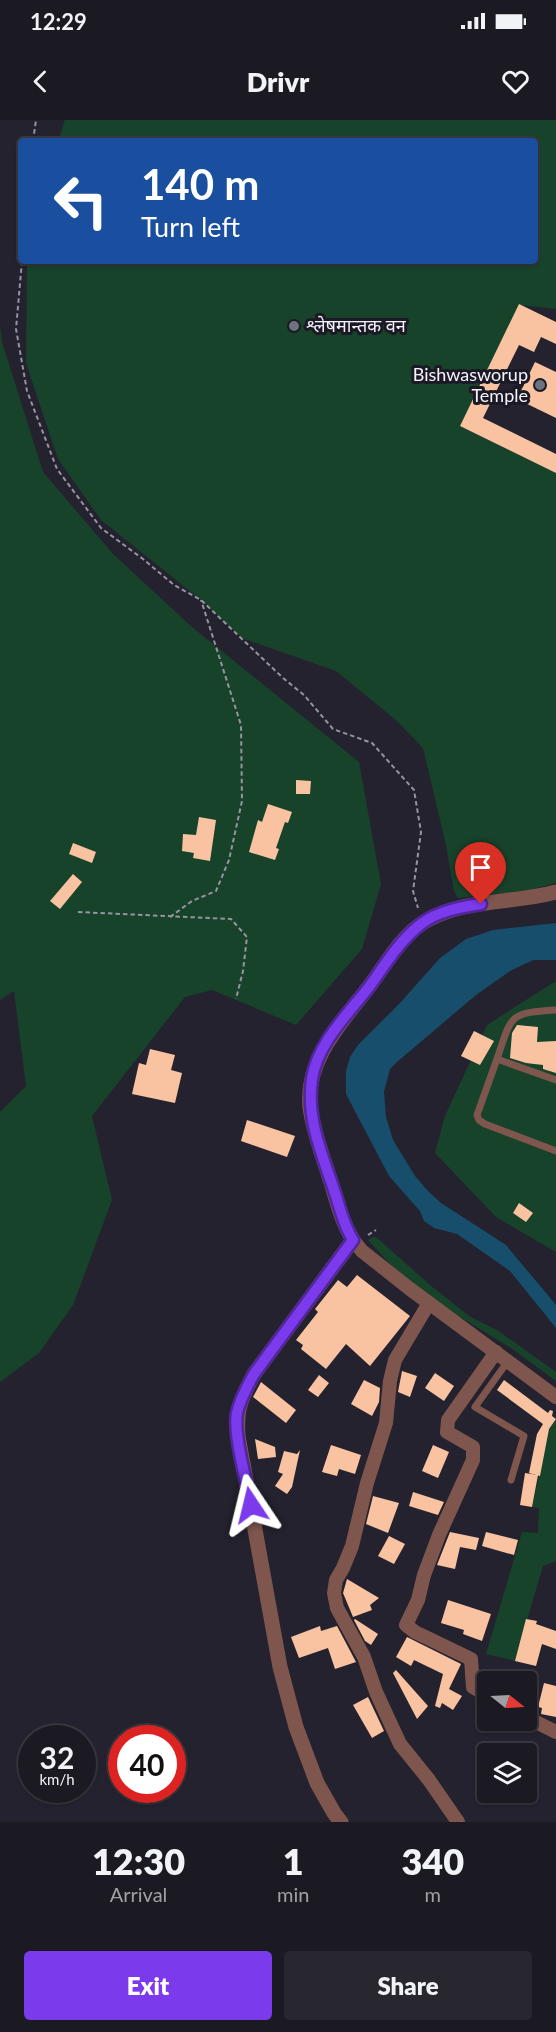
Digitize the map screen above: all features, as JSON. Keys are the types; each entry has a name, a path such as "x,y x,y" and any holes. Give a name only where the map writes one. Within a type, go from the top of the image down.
{"street":[{"path":"556,892 462,907 423,923 393,954 339,1024 321,1053 312,1077 310,1105 316,1135 343,1223 362,1251 556,1397"},
{"path":"341,1822 317,1783 296,1727 280,1667 240,1447 237,1415 242,1397 254,1374 353,1240"},
{"path":"429,1303 396,1360 390,1381 386,1424 367,1483 352,1546 344,1568 336,1580 334,1593 337,1608 364,1657 376,1692 400,1744 458,1822"},
{"path":"477,1689 473,1687 471,1659 415,1632 406,1625 418,1600 424,1575 439,1535 473,1460 473,1447 447,1432 448,1420 496,1352"},
{"path":"537,1722 556,1732"}],"lane":[{"path":"556,1010 527,1011 519,1014 508,1026 477,1115 479,1120 556,1151"},
{"path":"497,1059 556,1080"},
{"path":"508,1361 475,1407 524,1436 511,1479"}],"path":[{"path":"33,138 36,120"},
{"path":"22,264 16,329 27,391 57,470 101,528 143,558 174,585 201,600 304,695 333,729 372,742 414,790 422,832 413,891 423,923"},
{"path":"170,917 192,901 216,891 229,860 242,801 241,725 201,600"},
{"path":"78,912 231,919 247,937 243,971 236,999"}],"green space":[{"path":"65,120 556,120 556,309 519,305 460,426 556,473 556,883 530,890 458,898 454,891 446,845 423,748 397,721 336,671 242,638 201,600 101,520 58,459 26,363 27,264 538,264 538,138 59,138"},
{"path":"0,325 2,342 43,472 113,554 192,627 359,762 381,884 362,949 296,1025 212,990 185,997 92,1116 112,1200 73,1305 39,1353 0,1382 0,1112 26,1086 14,991 0,1000"},
{"path":"556,981 556,1252 496,1217 435,1153 445,1116 487,1025"},
{"path":"376,1237 469,1316 497,1330 556,1372 556,1381 511,1348 422,1291 390,1264 368,1240"},
{"path":"556,1419 556,1561 543,1566 515,1661 486,1654 522,1532 538,1533 539,1508 532,1507 549,1429"}],"water":[{"path":"556,923 556,960 533,960 510,971 476,995 390,1069 384,1092 386,1117 393,1140 415,1176 441,1203 506,1245 556,1305 556,1328 510,1271 457,1234 434,1228 424,1221 420,1211 389,1176 346,1094 346,1071 350,1057 358,1045 440,958 466,939 493,930"}],"building":[{"path":"519,304 556,322 556,344 541,337 534,352 519,345 483,418 556,454 556,473 460,426"},
{"name":"Bishwasworup Temple","path":"535,362 556,372 556,418 517,399"},
{"path":"296,780 311,781 310,794 296,794"},
{"path":"268,804 292,812 288,823 285,822 276,848 279,849 275,860 249,852 258,820 262,822"},
{"path":"199,817 216,820 210,861 193,858 194,853 182,851 183,834 196,835"},
{"path":"73,843 96,852 92,863 69,854"},
{"path":"73,874 82,882 60,909 50,901"},
{"path":"517,1025 538,1027 537,1042 556,1041 556,1073 543,1069 543,1065 510,1058 512,1033"},
{"path":"474,1031 494,1041 480,1065 461,1056"},
{"path":"150,1049 175,1055 171,1070 182,1073 175,1103 132,1094 139,1063 146,1065"},
{"path":"247,1120 295,1136 287,1157 241,1141"},
{"path":"519,1203 533,1213 526,1222 513,1213"},
{"path":"357,1275 410,1316 370,1366 346,1344 326,1369 301,1349 303,1345 296,1340 318,1312 315,1309 338,1280 347,1287"},
{"path":"402,1371 417,1376 410,1397 398,1392"},
{"path":"435,1373 454,1386 444,1401 425,1388"},
{"path":"319,1375 329,1383 318,1397 308,1390"},
{"path":"364,1380 380,1388 379,1402 372,1416 351,1404"},
{"path":"504,1380 548,1413 550,1410 553,1411 552,1416 556,1419 549,1429 540,1476 529,1473 537,1434 543,1424 497,1390"},
{"path":"261,1382 296,1410 286,1423 253,1397"},
{"path":"255,1439 275,1447 276,1457 258,1459"},
{"path":"331,1445 361,1455 355,1474 339,1469 337,1476 322,1472"},
{"path":"433,1445 449,1452 438,1478 422,1471"},
{"path":"300,1450 292,1487 287,1494 275,1486 283,1474 278,1472 284,1451 297,1454"},
{"path":"525,1473 538,1475 532,1507 520,1505"},
{"path":"413,1492 444,1502 438,1515 409,1506"},
{"path":"373,1496 399,1503 388,1533 366,1524"},
{"path":"450,1532 479,1538 476,1550 460,1547 455,1569 437,1565"},
{"path":"486,1532 518,1540 514,1555 482,1546"},
{"path":"389,1536 405,1544 394,1564 378,1556"},
{"path":"347,1579 379,1598 370,1605 372,1610 353,1617 343,1593"},
{"path":"448,1600 491,1614 482,1641 463,1634 464,1630 441,1623"},
{"path":"355,1619 378,1634 371,1645 365,1641"},
{"path":"526,1619 537,1621 536,1624 556,1631 556,1649 542,1644 536,1666 515,1661"},
{"path":"320,1626 321,1631 337,1626 356,1662 335,1669 328,1648 299,1658 291,1637"},
{"path":"407,1637 461,1664 449,1689 462,1696 453,1710 442,1703 440,1708 435,1706 443,1674 414,1660 411,1666 396,1657"},
{"path":"396,1670 428,1706 417,1719 393,1673"},
{"path":"544,1683 556,1686 556,1717 541,1714 542,1708 538,1707"},
{"path":"368,1697 384,1731 372,1738 353,1705"}],"place":[{"name":"श्लेषमान्तक वन","path":"294,326"},
{"name":"Bishwasworup Temple","path":"540,385"}],"route":[{"path":"251,1505 238,1436 237,1415 242,1397 254,1374 353,1240 343,1223 316,1135 310,1105 312,1077 321,1053 339,1024 408,935 438,915 462,907 481,904"}]}
